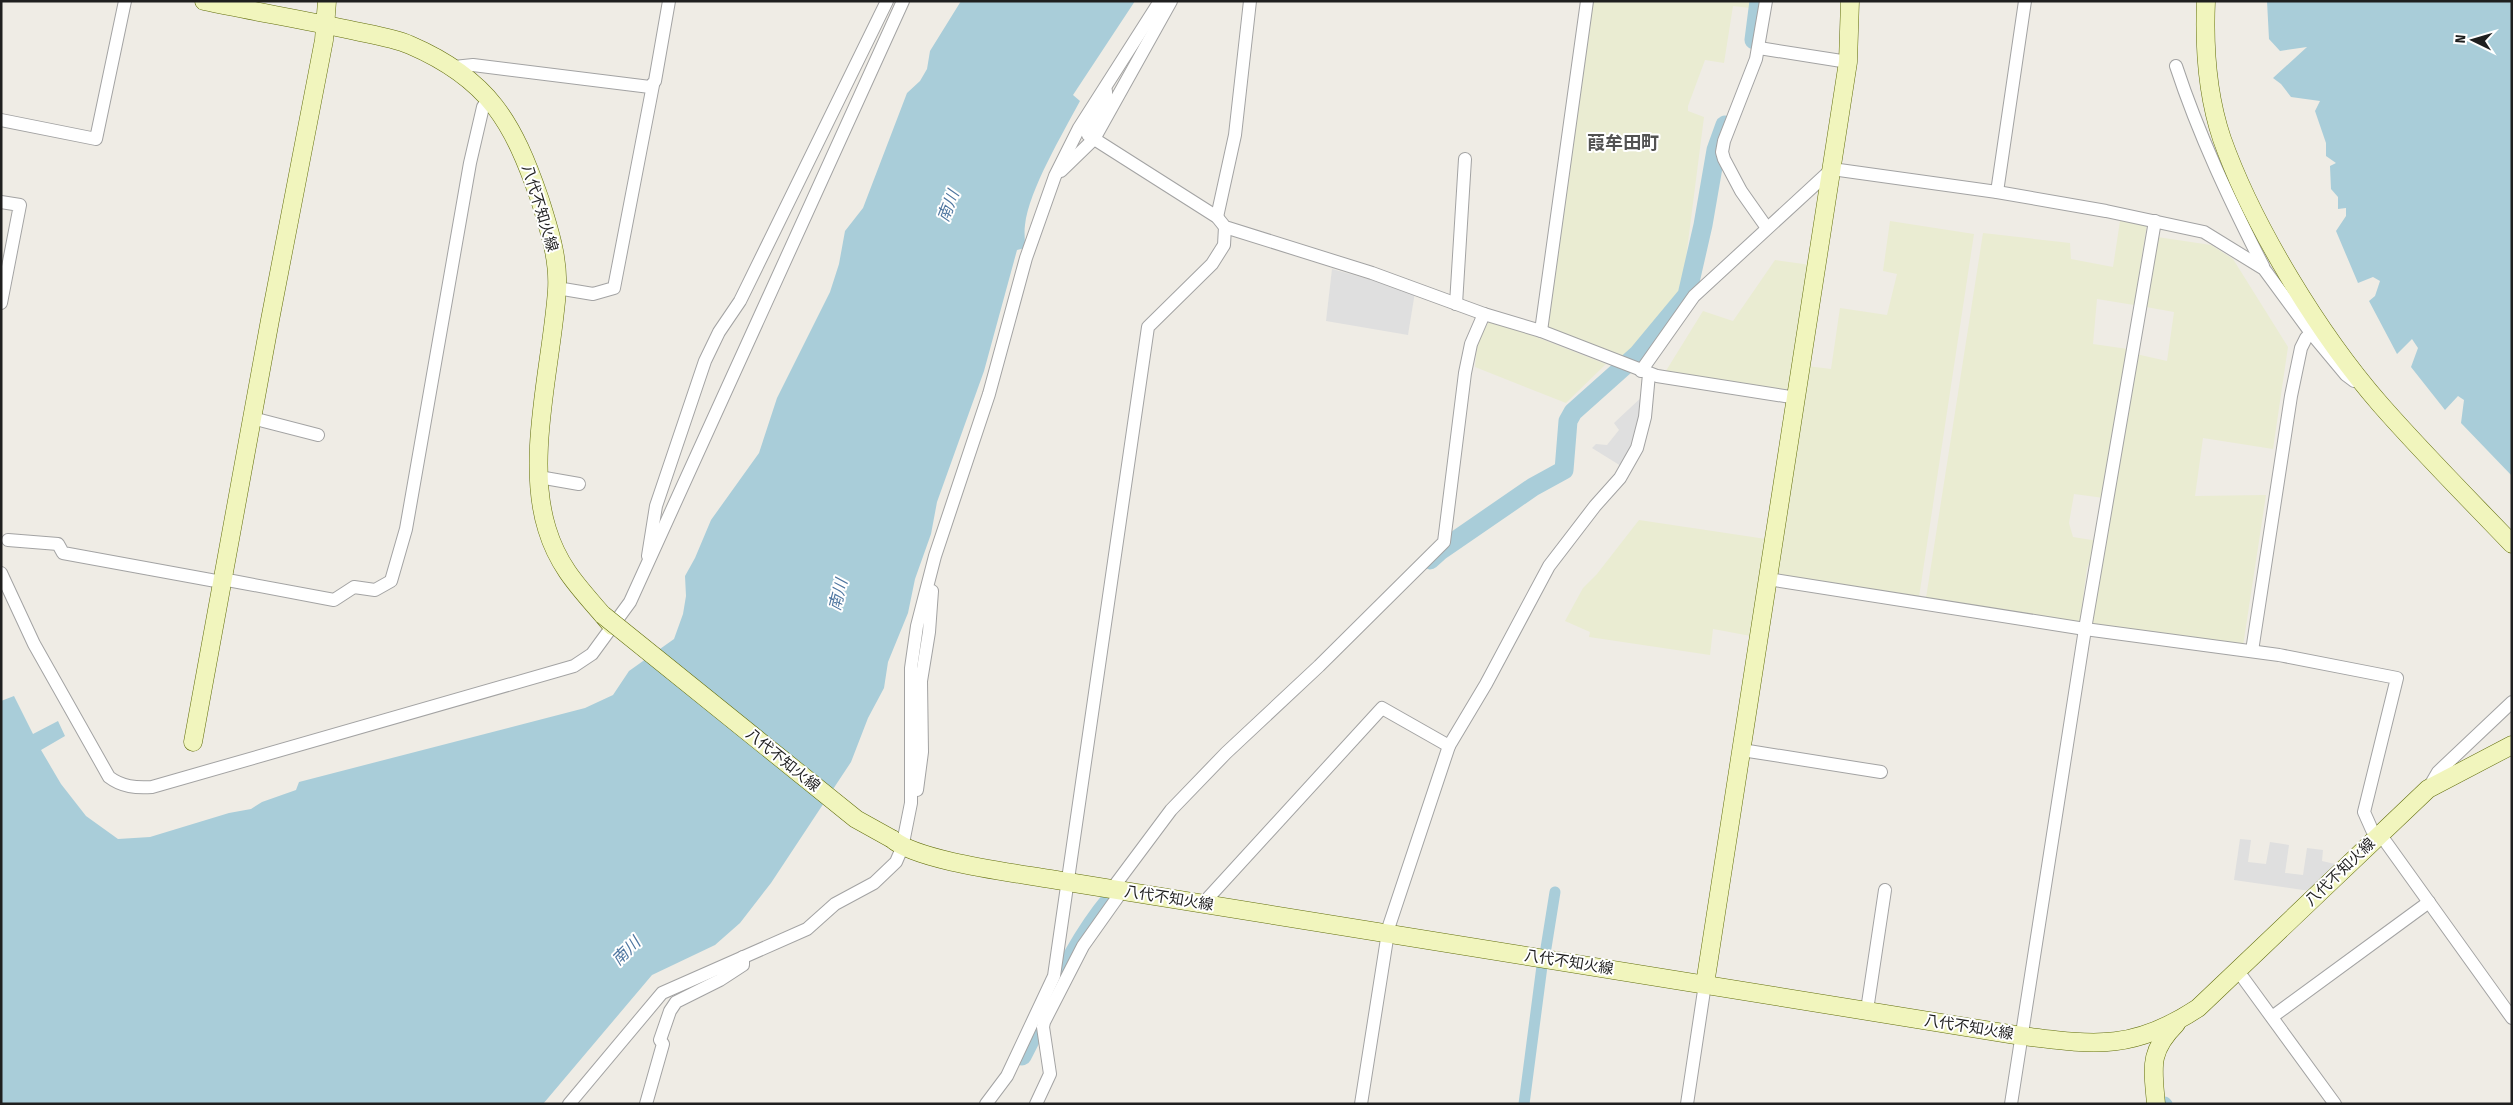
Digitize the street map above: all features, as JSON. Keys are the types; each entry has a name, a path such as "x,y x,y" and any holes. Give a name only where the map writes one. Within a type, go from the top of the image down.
{"main road":[{"name":"八代不知火線","path":"204,1 325,25 407,44 454,67 489,98 514,134 528,168 552,242 557,288 540,437 539,477 546,528 558,560 576,586 608,621 856,818 897,843 945,860 1068,882 2022,1036 2089,1044 2117,1042 2155,1032 2178,1022 2198,1008 2428,789 2512,745"},
{"path":"193,742 324,40 327,1"},
{"path":"1705,984 1848,62 1850,1"},
{"path":"2206,1 2208,79 2226,146 2243,188 2275,252 2323,329 2363,383 2512,544"},
{"path":"2153,1059 2166,1034 2178,1022"},
{"path":"2117,1042 2146,1048 2153,1059 2156,1104"}],"street":[{"path":"1,120 96,139 125,1"},
{"path":"557,288 593,294 614,288 669,1"},
{"path":"648,565 656,506 705,361 719,332 740,301 887,1"},
{"path":"1,573 34,644 109,777 116,782 136,788 152,787 574,666 592,654 608,621 630,602 903,1"},
{"path":"569,1104 662,993 807,929 835,904 874,883 896,862 897,843 911,803 911,668 917,626 930,576 989,394 1026,258 1056,176 1079,128 1160,1"},
{"path":"1056,176 1094,140 1171,1"},
{"path":"986,1104 1007,1076 1054,976 1148,327 1212,264 1224,245 1221,222 1235,135 1250,1"},
{"path":"1541,331 1587,1"},
{"path":"1766,1 1759,48 1746,89 1724,140 1722,152 1741,191 1767,228"},
{"path":"1997,192 2025,1"},
{"path":"1759,48 1848,62"},
{"path":"454,67 473,65 646,87 653,85"},
{"path":"2176,66 2192,114 2225,192 2264,268 2311,333 2346,376 2358,384 2363,383"},
{"path":"1107,83 1106,99 1088,135 1221,222 1372,273 1484,314 1541,331 1641,371 1797,398"},
{"path":"8,540 58,544 63,553 216,582 222,579 334,600 354,587 375,590 391,581 406,529 470,163 483,107 489,98"},
{"path":"1456,304 1465,159"},
{"path":"1361,1104 1388,934 1449,746 1486,684 1549,566 1594,506 1620,478 1637,448 1645,418 1641,371 1694,296 1767,228 1832,169 1997,192 2155,221 2204,232 2264,268"},
{"path":"1,202 20,205 2,303"},
{"path":"2011,1104 2084,629 2155,221"},
{"path":"1036,1104 1050,1074 1042,1027 1044,1022 1083,946 1117,890 1171,810 1226,753 1319,666 1444,542 1465,373 1471,344 1484,314"},
{"path":"2252,651 2291,396 2301,348 2311,333"},
{"path":"252,418 318,435"},
{"path":"539,477 579,484"},
{"path":"1768,579 2084,629 2252,651 2371,671 2397,678 2364,812 2372,830 2380,834 2512,1018"},
{"path":"2428,789 2438,772 2512,702"},
{"path":"1206,904 1209,897 1250,850 1382,708 1449,746"},
{"path":"1742,750 1881,772"},
{"path":"1867,1010 1885,890"},
{"path":"2272,1017 2429,902"},
{"path":"646,1104 663,1044 660,1040 670,1011 676,1002 720,980 743,965 743,957"},
{"path":"2238,971 2334,1104"},
{"path":"1687,1104 1705,984"}],"green space":[{"path":"1590,1 1751,1 1750,8 1733,6 1724,63 1705,60 1688,106 1688,111 1704,117 1682,289 1667,312 1625,359 1544,329"},
{"path":"1890,221 1974,234 1919,597 1775,576 1807,366 1831,369 1840,308 1887,315 1897,274 1883,271"},
{"path":"2120,221 2147,224 2134,305 2097,299 2093,344 2128,349 2104,498 2074,494 2069,523 2073,537 2098,541 2087,568 2080,622 1926,598 1983,233 2070,243 2071,259 2113,267"},
{"path":"2157,237 2211,245 2233,259 2288,347 2273,449 2203,438 2195,496 2266,495 2243,646 2089,625 2136,354 2167,361 2174,312 2146,307"},
{"path":"1775,260 1811,265 1791,394 1664,374 1703,311 1733,321"},
{"path":"1490,319 1606,364 1566,403 1475,367 1477,344"},
{"path":"1639,520 1766,539 1751,636 1713,629 1710,655 1589,637 1590,632 1565,621 1583,588 1597,574"}],"shaded area":[{"path":"1332,269 1415,292 1408,335 1326,321"},
{"path":"1644,395 1639,430 1621,466 1592,448 1596,444 1607,445 1619,430 1614,423"},
{"path":"2240,839 2251,840 2248,862 2266,864 2270,842 2289,845 2285,873 2303,875 2307,848 2323,850 2322,861 2335,864 2310,891 2234,880"}],"water":[{"name":"南川","path":"961,1 1135,1 1073,95 1080,101 1033,195 1025,225 1025,248 1017,250 984,371 937,502 931,534 915,579 908,613 888,662 884,688 868,718 851,762 771,883 740,923 715,945 652,975 543,1104 1,1104 1,701 14,696 33,734 58,721 65,736 41,750 61,784 86,816 118,839 150,837 229,813 251,809 262,802 296,790 299,782 585,708 613,695 629,671 674,639 683,614 686,596 685,576 711,520 759,453 777,398 830,292 839,264 845,231 863,208 907,93 920,81 927,69 930,51"},
{"path":"2267,1 2512,1 2512,476 2461,423 2464,400 2458,396 2445,410 2411,367 2418,348 2412,339 2397,354 2369,301 2375,296 2380,281 2373,277 2358,283 2336,231 2346,216 2346,208 2338,209 2338,197 2331,189 2330,166 2336,163 2326,156 2326,143 2315,111 2320,101 2291,97 2281,84 2273,78 2307,47 2280,51 2269,39"}],"waterway":[{"path":"1754,40 1759,1"},
{"path":"1430,560 1440,551 1533,487 1564,470 1568,421 1573,412 1638,354 1687,295 1703,225 1716,150 1725,125"},
{"path":"1546,948 1555,892"},
{"path":"1022,1056 1073,955 1084,936 1111,899"},
{"path":"1524,1104 1542,966"}],"district":[{"name":"葭牟田町","path":"1623,143"}]}
